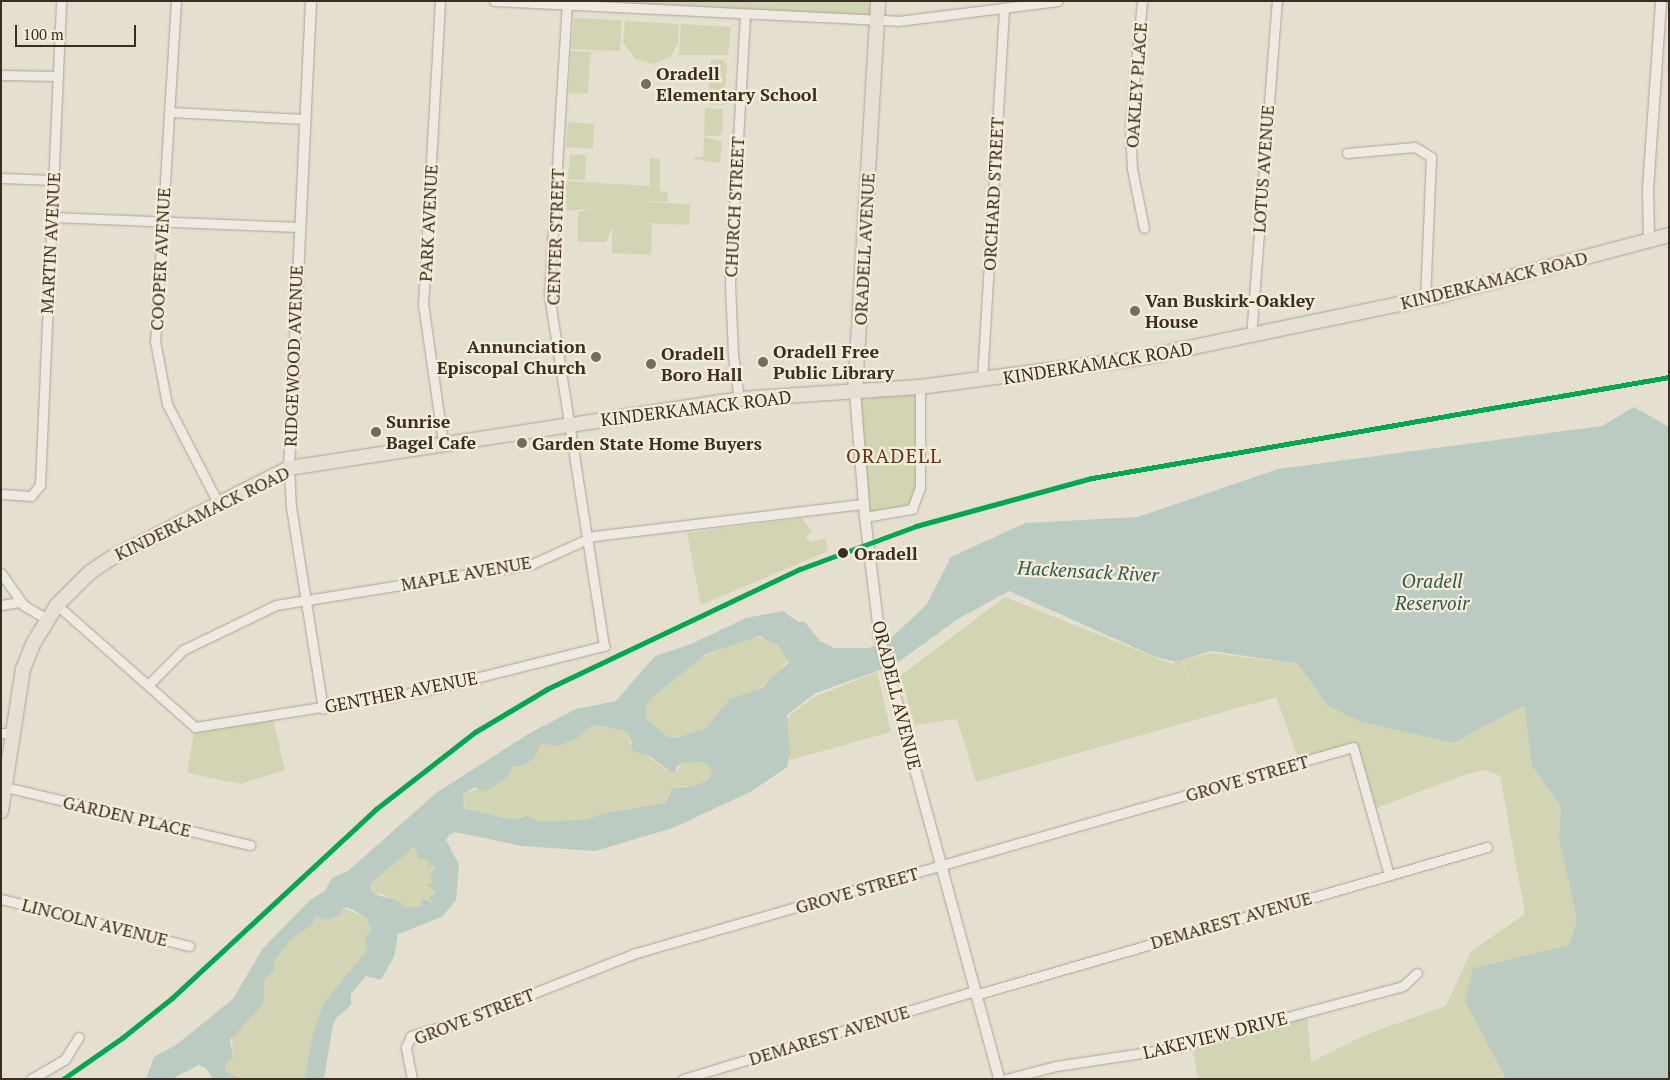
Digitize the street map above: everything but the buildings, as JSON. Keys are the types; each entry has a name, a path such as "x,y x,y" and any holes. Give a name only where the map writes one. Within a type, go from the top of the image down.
{"main road":[{"name":"ORADELL AVENUE","path":"855,391 878,1"},
{"name":"KINDERKAMACK ROAD","path":"1,812 5,787 7,733 24,669 47,619 57,605 100,565 289,468 739,399 982,380 1142,358 1251,337 1425,299 1669,234"}],"street":[{"name":"MARTIN AVENUE","path":"1,494 31,496 40,485 61,1"},
{"name":"COOPER AVENUE","path":"176,1 154,332 162,386 167,404 218,503"},
{"name":"RIDGEWOOD AVENUE","path":"311,1 289,468 291,507 323,708"},
{"name":"PARK AVENUE","path":"440,1 423,304 443,443"},
{"path":"494,1 744,15 898,21 991,6 1004,8 1058,1"},
{"name":"OAKLEY PLACE","path":"1142,1 1130,128 1132,169 1144,228"},
{"name":"LOTUS AVENUE","path":"1251,337 1277,1"},
{"path":"1649,240 1648,189 1662,1"},
{"name":"CENTER STREET","path":"567,5 549,296 604,646"},
{"name":"ORCHARD STREET","path":"982,380 1004,8"},
{"name":"CHURCH STREET","path":"739,399 733,355 730,283 744,15"},
{"path":"1,75 58,76"},
{"path":"170,112 304,119"},
{"path":"1347,153 1415,147 1431,158 1425,299"},
{"path":"1,178 53,180"},
{"path":"51,217 299,227"},
{"path":"865,517 912,509 920,487 920,386"},
{"name":"ORADELL AVENUE","path":"855,391 865,517 880,640 999,1079"},
{"name":"MAPLE AVENUE","path":"148,685 191,645 276,605 532,564 587,539 684,523 864,504"},
{"path":"1,573 21,602 47,619"},
{"path":"1,605 21,602"},
{"path":"57,605 148,685"},
{"name":"GENTHER AVENUE","path":"148,685 195,727 423,691 604,646"},
{"name":"GROVE STREET","path":"412,1079 406,1047 411,1036 475,1016 662,945 1353,747 1389,875"},
{"name":"GARDEN PLACE","path":"5,787 250,845"},
{"name":"DEMAREST AVENUE","path":"683,1079 975,993 1487,847"},
{"name":"LINCOLN AVENUE","path":"1,899 189,946"},
{"name":"LAKEVIEW DRIVE","path":"1006,1079 1056,1066 1168,1049 1402,986 1417,974"},
{"path":"31,1079 65,1059 79,1037"}],"green space":[{"path":"494,1 878,1 877,20"},
{"path":"574,18 622,20 620,51 571,49"},
{"path":"625,21 679,24 678,43 671,56 654,64 635,59 623,42"},
{"path":"681,24 731,27 728,55 679,55"},
{"path":"571,51 595,52 590,55 588,94 569,93"},
{"path":"711,59 723,60 727,64 724,105 708,104"},
{"path":"705,108 723,109 722,134 719,136 704,136"},
{"path":"568,122 594,124 593,149 566,147"},
{"path":"704,137 722,142 720,163 694,159 693,157 703,157"},
{"path":"570,154 586,155 585,180 568,179"},
{"path":"650,158 660,159 660,191 668,192 667,202 646,202 690,204 689,225 646,223 652,224 651,255 612,253 612,227 606,242 578,242 578,212 594,208 567,211 566,181 650,186"},
{"path":"920,387 920,487 912,509 865,517 855,391"},
{"path":"801,518 812,531 806,537 810,542 825,538 828,551 701,605 687,533"},
{"path":"1005,597 1172,664 1182,660 1192,694 1183,660 1212,653 1298,664 1328,706 1359,721 1524,705 1532,766 1561,806 1559,839 1577,920 1569,945 1473,968 1466,1001 1506,1079 1198,1079 1192,1042 1307,1012 1311,1062 1365,1035 1446,1006 1471,951 1525,914 1500,776 1485,770 1467,774 1371,810 1354,743 1298,758 1276,697 976,782 957,719 915,725 900,676"},
{"path":"751,637 770,639 789,659 772,680 714,719 705,729 683,738 667,736 646,719 646,706 654,696 700,658"},
{"path":"877,672 891,732 790,760 787,722 791,714 816,696"},
{"path":"272,715 285,770 241,784 187,773 195,727"},
{"path":"593,725 626,731 631,745 670,772 676,772 682,763 705,762 713,773 708,780 694,786 679,786 669,794 665,803 605,813 585,820 536,821 520,816 509,819 465,808 463,794 502,780 513,766 523,766 541,744 558,746 576,739"},
{"path":"414,847 419,859 428,859 427,869 432,865 436,870 431,874 433,878 430,887 436,893 432,895 433,903 422,898 421,906 407,909 382,894 374,894 370,887 374,877 383,874 380,865 383,859 395,858"},
{"path":"343,908 367,918 371,930 367,950 323,1005 313,1034 304,1079 239,1079 228,1074 225,1071 227,1062 233,1056 232,1035 264,1003 264,981 273,961 290,940 312,925 316,915 324,920 329,919 340,913"}],"water":[{"name":"Oradell Reservoir","path":"1634,407 1669,427 1669,1079 1506,1079 1465,1001 1473,968 1569,945 1577,920 1559,839 1561,806 1532,766 1524,705 1453,743 1359,721 1328,706 1298,664 1212,651 1176,662 1153,656 1009,591 958,619 894,665 816,693 787,715 790,753 787,767 752,791 673,828 595,851 522,846 455,832 449,835 446,840 459,865 456,900 442,917 398,934 394,957 381,980 366,976 351,994 351,1005 336,1018 333,1025 324,1079 304,1079 313,1034 323,1004 367,950 364,939 371,930 367,918 349,908 343,908 339,915 329,919 324,920 316,915 312,925 290,940 274,961 274,970 264,981 264,1003 230,1040 233,1057 227,1062 225,1071 239,1079 213,1079 206,1068 199,1065 172,1079 146,1079 154,1057 176,1045 233,999 263,948 311,899 325,891 332,878 348,871 436,793 530,733 576,709 616,701 655,656 691,644 746,618 783,611 798,622 805,622 820,641 834,648 869,648 889,640 927,604 951,557 1025,523 1138,517 1278,469 1602,426","holes":["760,636 778,646 789,662 762,688 730,699 705,729 676,738 667,736 646,719 646,706 654,696 706,654","593,725 626,731 632,742 631,750 651,757 671,772 676,772 676,767 682,763 705,762 713,773 708,780 694,786 673,788 665,803 605,813 585,820 537,821 529,816 509,819 464,808 463,794 475,787 485,792 493,787 507,777 513,766 523,766 534,758 541,744 558,746 576,739","414,847 419,859 428,859 427,869 432,865 436,869 431,873 432,883 427,884 436,893 430,897 432,903 422,898 421,906 407,908 398,901 374,894 370,887 374,877 383,874 380,865 383,859 395,858"]}],"waterway":[{"name":"Hackensack River","path":"367,875 403,846"}],"transit line":[{"path":"63,1079 122,1038 172,998 376,809 475,732 547,689 800,569 916,526 1092,478 1669,377"}],"place":[{"name":"Oradell Elementary School","path":"646,84"},
{"name":"Van Buskirk-Oakley House","path":"1135,311"},
{"name":"Annunciation Episcopal Church","path":"596,357"},
{"name":"Oradell Free Public Library","path":"763,362"},
{"name":"Oradell Boro Hall","path":"651,364"},
{"name":"Sunrise Bagel Cafe","path":"376,432"},
{"name":"Garden State Home Buyers","path":"522,443"},
{"name":"Oradell","path":"843,553"}],"district":[{"name":"ORADELL","path":"894,455"}]}
